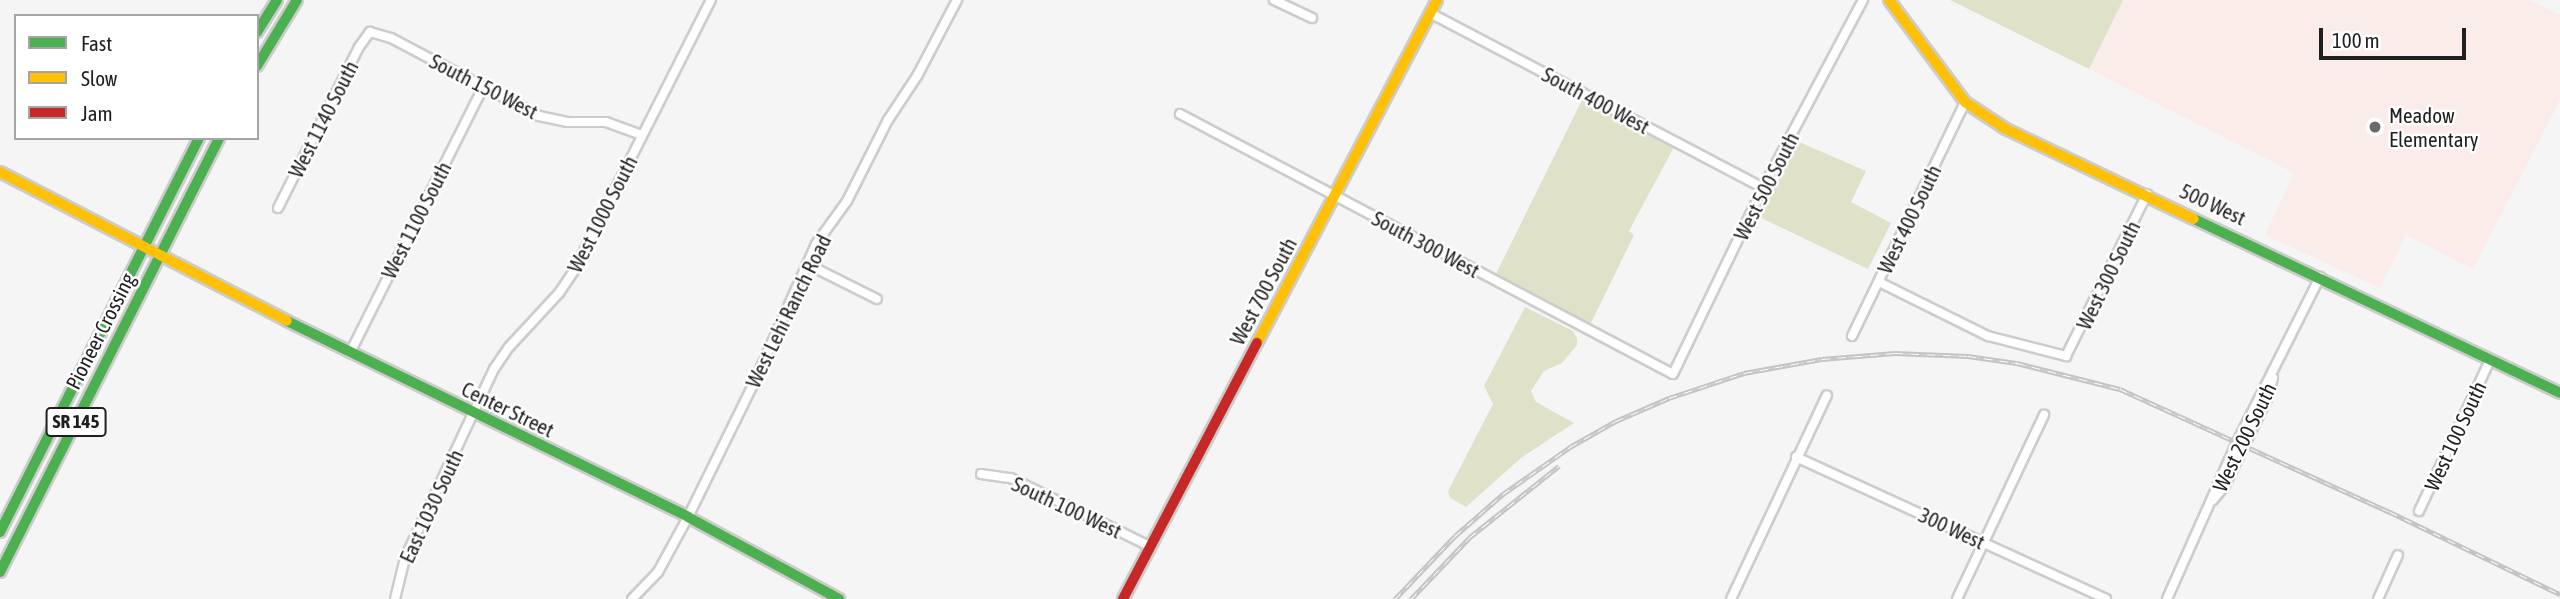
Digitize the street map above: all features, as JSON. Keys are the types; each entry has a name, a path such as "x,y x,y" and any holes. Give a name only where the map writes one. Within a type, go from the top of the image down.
{"main road":[{"path":"259,29 277,0"},
{"path":"259,63 297,0"},
{"name":"West 700 South","path":"1123,599 1437,0"},
{"name":"500 West","path":"1889,0 1965,102 2006,129 2560,393"},
{"name":"SR 145","path":"143,248 198,140"},
{"name":"SR 145","path":"159,256 218,140"},
{"path":"0,172 143,248"},
{"name":"Center Street","path":"143,248 473,414 688,517 816,594 839,599"},
{"name":"Pioneer Crossing","path":"0,533 143,248"},
{"name":"Pioneer Crossing","path":"0,572 159,256"}],"street":[{"name":"West 1000 South","path":"473,414 509,347 568,281 711,0"},
{"path":"1274,0 1312,18"},
{"name":"West 500 South","path":"1673,374 1763,188 1863,0"},
{"name":"West Lehi Ranch Road","path":"632,599 658,572 688,517 816,244 847,201 888,120 917,76 955,1"},
{"name":"South 400 West","path":"1430,13 1763,188"},
{"name":"South 150 West","path":"370,32 391,38 540,116 567,122 606,122 642,135"},
{"name":"West 1140 South","path":"278,208 359,47 370,32"},
{"name":"West 1100 South","path":"350,353 483,88"},
{"name":"West 400 South","path":"1852,336 1965,102"},
{"name":"South 300 West","path":"1180,114 1673,374"},
{"name":"West 300 South","path":"1878,282 1988,336 2066,356 2147,194"},
{"path":"807,264 877,299"},
{"name":"West 200 South","path":"2167,599 2213,500 2224,487 2267,399 2274,373 2320,277"},
{"name":"West 100 South","path":"2419,511 2490,360"},
{"path":"1731,599 1827,395"},
{"name":"East 1030 South","path":"395,599 405,558 473,414"},
{"path":"1957,599 2043,415"},
{"name":"300 West","path":"1797,457 2106,599"},
{"name":"South 100 West","path":"981,474 1011,478 1151,547"},
{"path":"2378,599 2398,555"}],"shaded area":[{"name":"Meadow Elementary","path":"2123,0 2530,0 2560,15 2560,100 2473,269 2406,235 2380,288 2265,235 2294,173 2089,69"}],"green space":[{"path":"1950,0 2123,0 2089,69"},
{"path":"1583,98 1674,147 1629,231 1634,235 1590,325 1495,276"},
{"path":"1799,142 1866,171 1851,202 1891,223 1868,269 1759,217"},
{"path":"1525,307 1573,331 1577,338 1577,345 1562,363 1544,371 1531,391 1536,402 1574,423 1521,458 1466,507 1450,498 1448,491 1493,404 1484,386"}],"railway":[{"path":"1395,599 1455,536 1503,494 1570,447 1616,421 1669,398 1744,373 1822,359 1895,353 1968,356 2017,363 2120,389 2390,512 2560,594"},
{"path":"1411,599 1470,537 1559,466"}],"traffic: fast":[{"path":"259,29 277,0"},
{"path":"259,63 297,0"},
{"path":"0,532 198,140"},
{"path":"0,572 218,140"},
{"path":"2194,219 2560,393"},
{"path":"287,321 688,517 839,599"}],"traffic: slow":[{"path":"1257,343 1437,0"},
{"path":"1889,0 1965,102 2006,129 2194,219"},
{"path":"0,172 287,321"}],"traffic: jam":[{"path":"1123,599 1257,343"}],"place":[{"name":"Meadow Elementary","path":"2375,127"}]}
